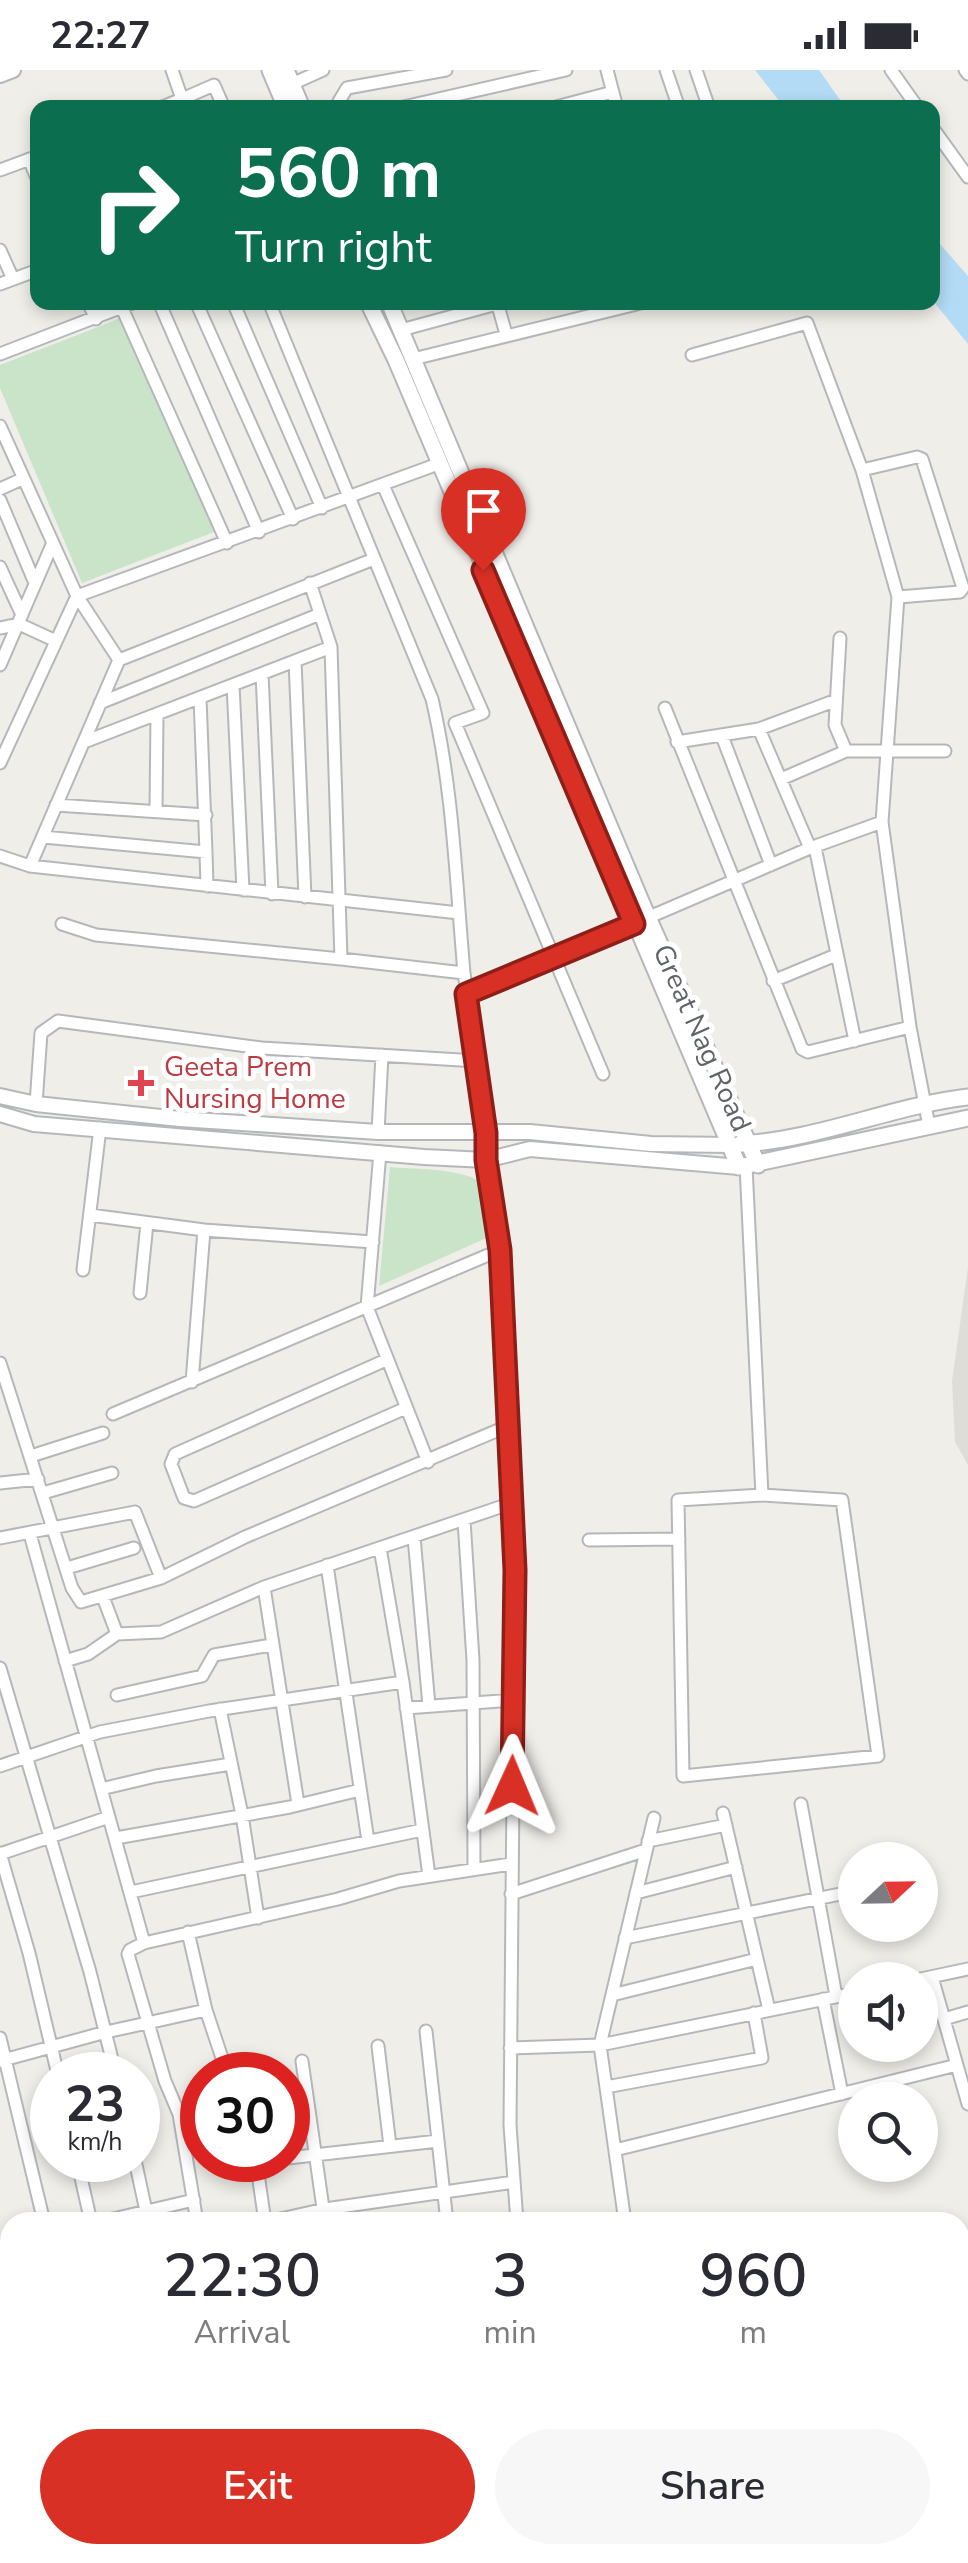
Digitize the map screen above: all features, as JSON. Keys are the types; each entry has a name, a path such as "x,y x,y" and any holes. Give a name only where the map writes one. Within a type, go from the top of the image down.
{"main road":[{"path":"270,70 283,100"},
{"name":"Great Nag Road","path":"372,310 511,589 731,1145 748,1166"},
{"name":"Great Nag Road","path":"392,310 413,359 445,462"},
{"name":"Great Nag Road","path":"640,921 750,1144 748,1166"},
{"path":"731,1145 809,1134 968,1097"},
{"path":"748,1166 968,1118"}],"street":[{"path":"0,75 13,70"},
{"path":"172,70 183,100"},
{"path":"289,77 323,70"},
{"path":"339,100 346,88 446,70"},
{"path":"445,100 566,70"},
{"path":"606,70 615,100"},
{"path":"666,70 677,100"},
{"path":"696,70 705,100"},
{"path":"892,70 913,100"},
{"path":"189,100 214,85 221,100"},
{"path":"582,100 613,92"},
{"path":"940,138 968,176"},
{"path":"0,170 30,158"},
{"path":"0,250 6,282 30,273"},
{"path":"92,310 96,319"},
{"path":"0,354 117,310"},
{"path":"123,310 226,543"},
{"path":"162,310 259,532"},
{"path":"200,310 293,519"},
{"path":"236,310 322,508"},
{"path":"271,310 432,699 438,728 466,994 500,1250 515,1570 510,2048 516,2212"},
{"path":"401,330 474,310"},
{"path":"501,310 506,334"},
{"path":"413,359 610,310"},
{"path":"692,355 807,323 862,470 898,598 882,822 910,1027 929,1126"},
{"path":"0,426 52,545 118,660"},
{"path":"862,470 916,456 922,459 962,588 960,592 898,598"},
{"path":"0,763 78,596 445,462"},
{"path":"0,489 22,479"},
{"path":"384,485 483,713 438,728"},
{"path":"0,500 35,583"},
{"path":"0,665 52,545"},
{"path":"30,866 118,660 374,559"},
{"path":"0,567 7,597 20,620 56,641"},
{"path":"310,583 331,647 340,959"},
{"path":"100,703 320,614"},
{"path":"0,628 20,620"},
{"path":"840,638 834,725 846,751"},
{"path":"84,742 331,647"},
{"path":"295,661 305,897"},
{"path":"262,674 272,894"},
{"path":"233,686 243,890"},
{"path":"200,698 207,886"},
{"path":"677,742 759,729 834,701"},
{"path":"665,708 802,1050 808,1052 910,1027"},
{"path":"156,812 157,715"},
{"path":"454,723 603,1074"},
{"path":"759,729 813,848 855,1041"},
{"path":"722,736 771,866"},
{"path":"781,779 846,751 944,751"},
{"path":"56,805 206,815"},
{"path":"466,994 882,822"},
{"path":"43,836 206,852"},
{"path":"0,856 30,866 459,912"},
{"path":"62,924 96,935 464,972"},
{"path":"773,981 836,954"},
{"path":"36,1104 41,1033 58,1021 262,1048 477,1061"},
{"path":"378,1132 382,1055"},
{"path":"0,1096 36,1104 180,1119 378,1132 530,1132 650,1144 731,1145"},
{"path":"0,1114 34,1124 486,1160 530,1150 748,1166 762,1495"},
{"path":"83,1270 100,1128"},
{"path":"380,1152 367,1307 428,1462"},
{"path":"90,1215 204,1230 373,1242"},
{"path":"140,1293 146,1223"},
{"path":"192,1382 204,1230"},
{"path":"113,1414 500,1250"},
{"path":"386,1360 175,1454 172,1464 184,1498 194,1501 406,1408"},
{"path":"0,1363 74,1591 81,1602 161,1578 245,1537 508,1426"},
{"path":"31,1456 103,1433"},
{"path":"43,1493 112,1473"},
{"path":"0,1483 38,1479"},
{"path":"762,1495 842,1500 878,1756 684,1776 678,1500 762,1495"},
{"path":"66,1661 88,1654 117,1634 161,1632 264,1587 512,1502"},
{"path":"0,1538 135,1512 161,1578"},
{"path":"464,1520 474,1703 474,1868"},
{"path":"30,1534 144,1943"},
{"path":"414,1537 429,1706"},
{"path":"590,1540 679,1539"},
{"path":"67,1568 134,1548"},
{"path":"380,1548 429,1876"},
{"path":"327,1565 368,1840"},
{"path":"264,1587 298,1804"},
{"path":"47,1596 74,1591"},
{"path":"102,1597 117,1634"},
{"path":"117,1695 202,1676 214,1655 272,1645"},
{"path":"0,1668 111,2052"},
{"path":"0,1766 84,1736 220,1709 403,1682"},
{"path":"406,1708 513,1700"},
{"path":"220,1709 258,1918"},
{"path":"101,1789 232,1764"},
{"path":"116,1838 360,1790"},
{"path":"800,1804 840,2082"},
{"path":"53,2052 0,1854 109,1817"},
{"path":"624,2212 600,2045 654,1818"},
{"path":"511,1894 724,1819 769,2010"},
{"path":"130,1892 422,1830"},
{"path":"196,2212 179,2114 164,2082 130,1950 188,1932 429,1876 511,1864"},
{"path":"636,1893 736,1867"},
{"path":"625,1938 838,1895"},
{"path":"188,1932 220,2052"},
{"path":"612,1995 757,1960"},
{"path":"938,1976 968,1970"},
{"path":"510,2048 600,2045 838,1996"},
{"path":"938,1998 968,2104"},
{"path":"3,2061 106,2032 206,2010"},
{"path":"944,2019 968,2012"},
{"path":"606,2088 762,2058 754,2013"},
{"path":"426,2031 446,2212"},
{"path":"0,2038 41,2212"},
{"path":"378,2046 390,2146"},
{"path":"890,2082 957,2065"},
{"path":"615,2150 838,2095"},
{"path":"310,2124 324,2212"},
{"path":"310,2155 438,2141"},
{"path":"83,2182 89,2212"},
{"path":"140,2182 146,2210"},
{"path":"260,2182 265,2212"},
{"path":"345,2212 514,2182"},
{"path":"138,2212 194,2200"}],"shaded area":[{"path":"968,1267 968,1465 955,1442 952,1381"}],"green space":[{"path":"121,318 214,532 82,583 0,388 0,365"},
{"path":"390,1167 447,1171 476,1179 492,1196 491,1236 379,1286"}],"water":[{"path":"755,70 819,70 840,100 779,100"},
{"path":"940,244 968,276 968,344 940,310"}],"place":[{"name":"Geeta Prem Nursing Home","path":"141,1083"}],"route":[{"path":"483,570 634,924 466,994 500,1250 515,1570 512,1786"}]}
